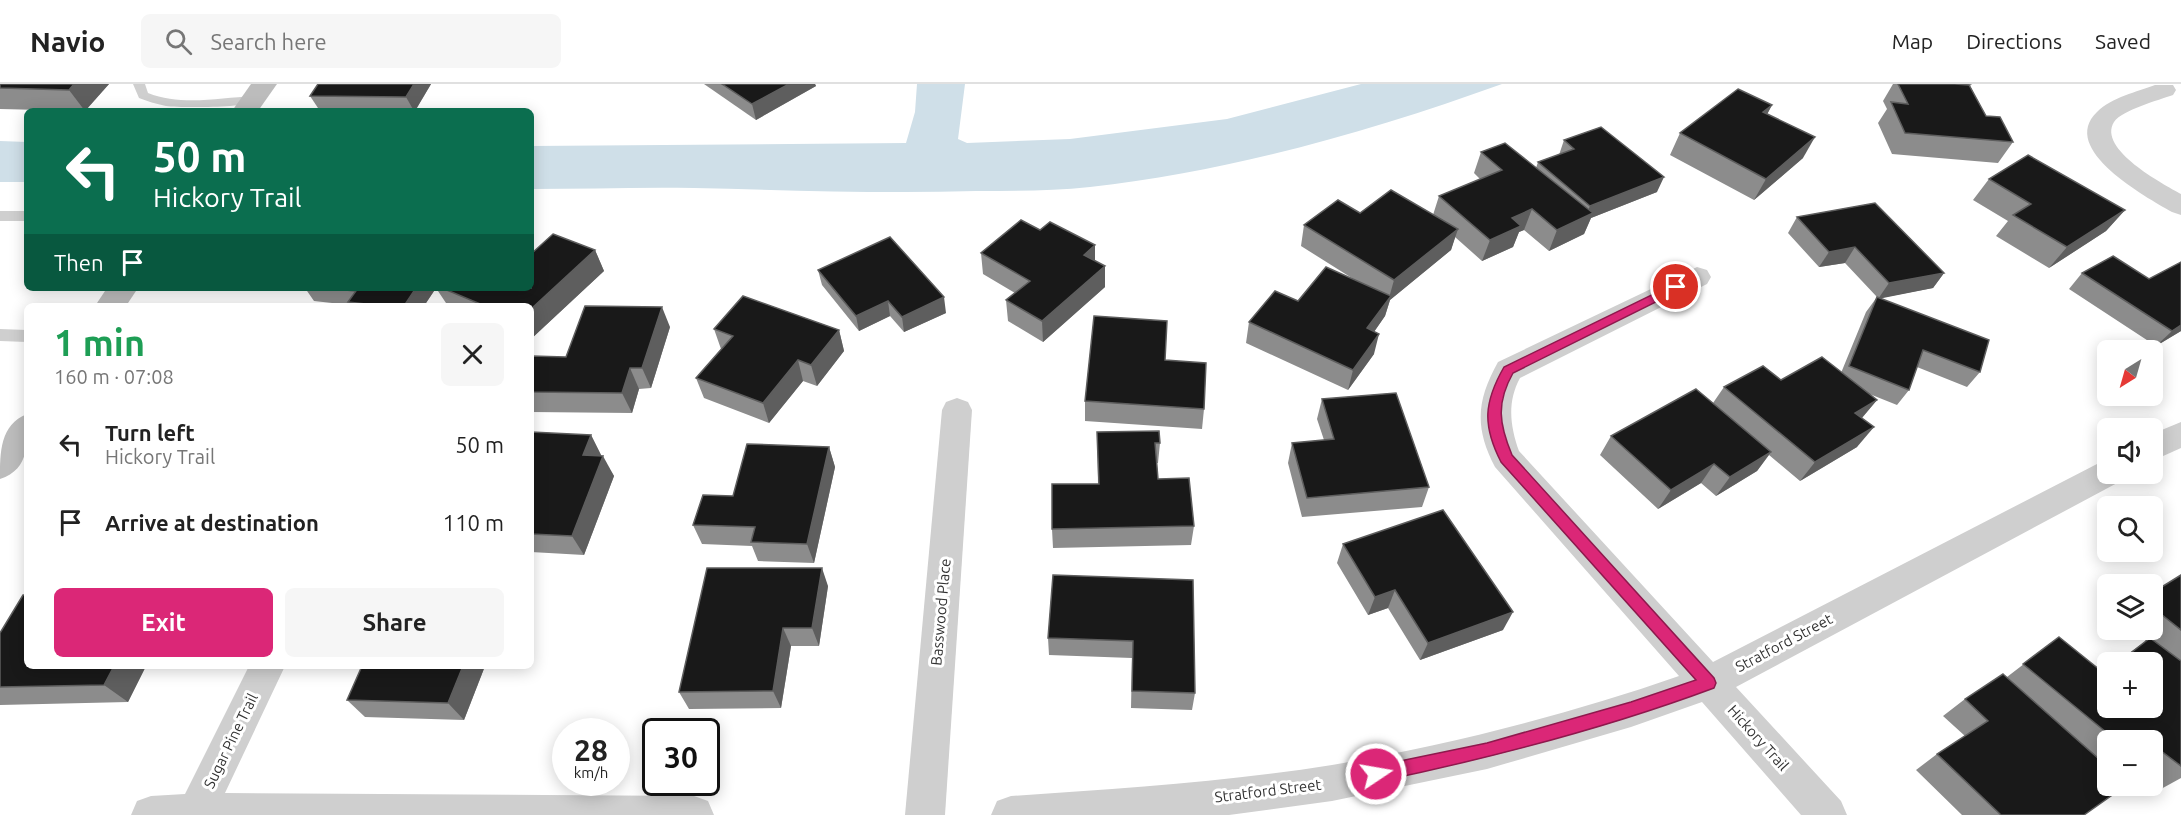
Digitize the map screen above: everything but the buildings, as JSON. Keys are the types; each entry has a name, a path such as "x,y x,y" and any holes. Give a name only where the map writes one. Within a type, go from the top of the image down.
{"street":[{"path":"2164,90 2112,111 2101,121 2099,134 2104,149 2119,165 2181,206"},
{"name":"Hickory Trail","path":"1697,277 1509,370 1498,389 1494,411 1497,435 1506,458 1827,815"},
{"name":"Basswood Place","path":"925,815 957,410"},
{"path":"0,466 24,431"},
{"path":"2163,443 2181,434"},
{"name":"Stratford Street","path":"1011,815 1169,804 1332,783 1487,751 1631,710 1708,683 2097,479"},
{"name":"Sugar Pine Trail","path":"196,814 266,669"},
{"path":"151,815 694,815"}],"lane":[{"path":"139,84 143,95 154,101 169,104 254,98"},
{"path":"0,216 24,216"},
{"path":"0,335 24,336"}],"shaded area":[{"path":"917,84 965,84 958,139 967,143 1070,139 1227,119 1361,84 1502,84 1452,102 1299,148 1195,171 1090,187 906,192 674,188 534,189 534,146 906,143 915,112"},
{"path":"0,141 24,142 24,182 0,182"}],"route":[{"path":"1376,774 1487,751 1631,710 1708,683 1506,458 1497,435 1494,411 1498,389 1509,370 1676,287"}]}
